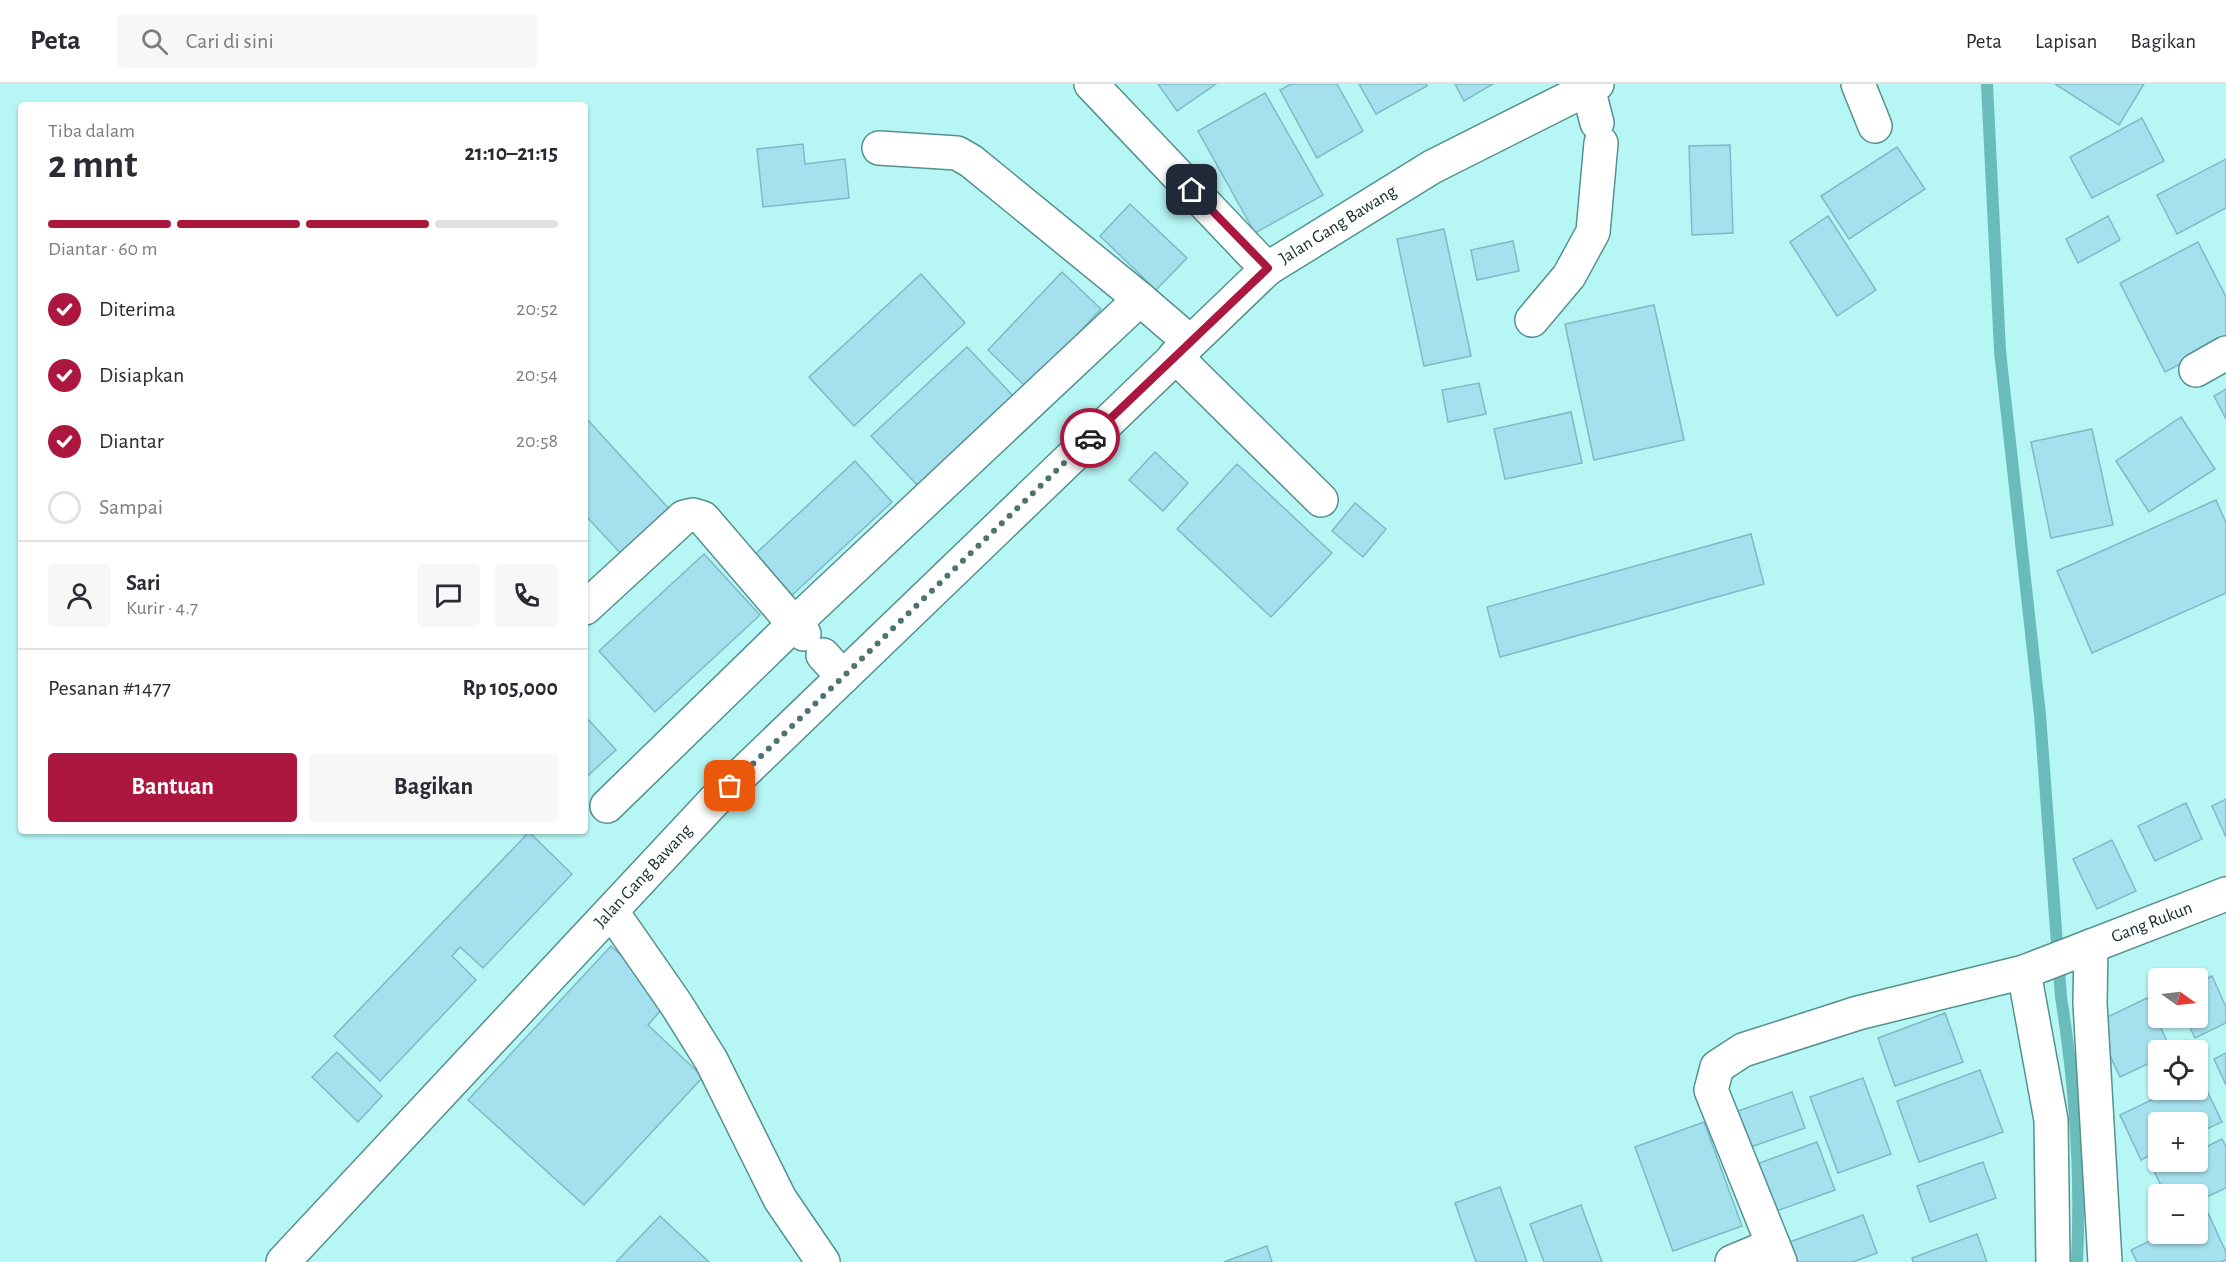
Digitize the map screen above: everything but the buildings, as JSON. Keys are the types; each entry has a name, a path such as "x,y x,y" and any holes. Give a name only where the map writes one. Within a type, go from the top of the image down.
{"street":[{"path":"1091,84 1268,268"},
{"path":"1858,84 1875,126"},
{"path":"1532,320 1569,276 1593,232 1599,133 1577,89"},
{"name":"Jalan Gang Bawang","path":"283,1262 714,801 816,647 1183,349 1268,268 1432,167 1577,89"},
{"path":"879,147 957,153 980,168 1140,299 1321,500"},
{"path":"607,806 816,647 1140,299"},
{"path":"2196,370 2226,353"},
{"path":"588,605 684,517 693,515 703,518 816,647"},
{"name":"Gang Rukun","path":"1776,1254 1711,1090 1717,1067 1743,1050 1858,1013 2033,968 2226,894"},
{"path":"612,912 676,1004 711,1060 780,1199 823,1262"},
{"path":"2085,949 2104,1262"},
{"path":"2033,968 2051,1120 2054,1262"},
{"path":"1731,1262 1776,1254"}],"waterway":[{"path":"1987,84 2000,351 2040,715 2061,997 2073,1096 2078,1196 2077,1262"}],"way so far":[{"path":"730,786 1090,438"}],"route":[{"path":"1090,438 1268,268 1192,190"}]}
